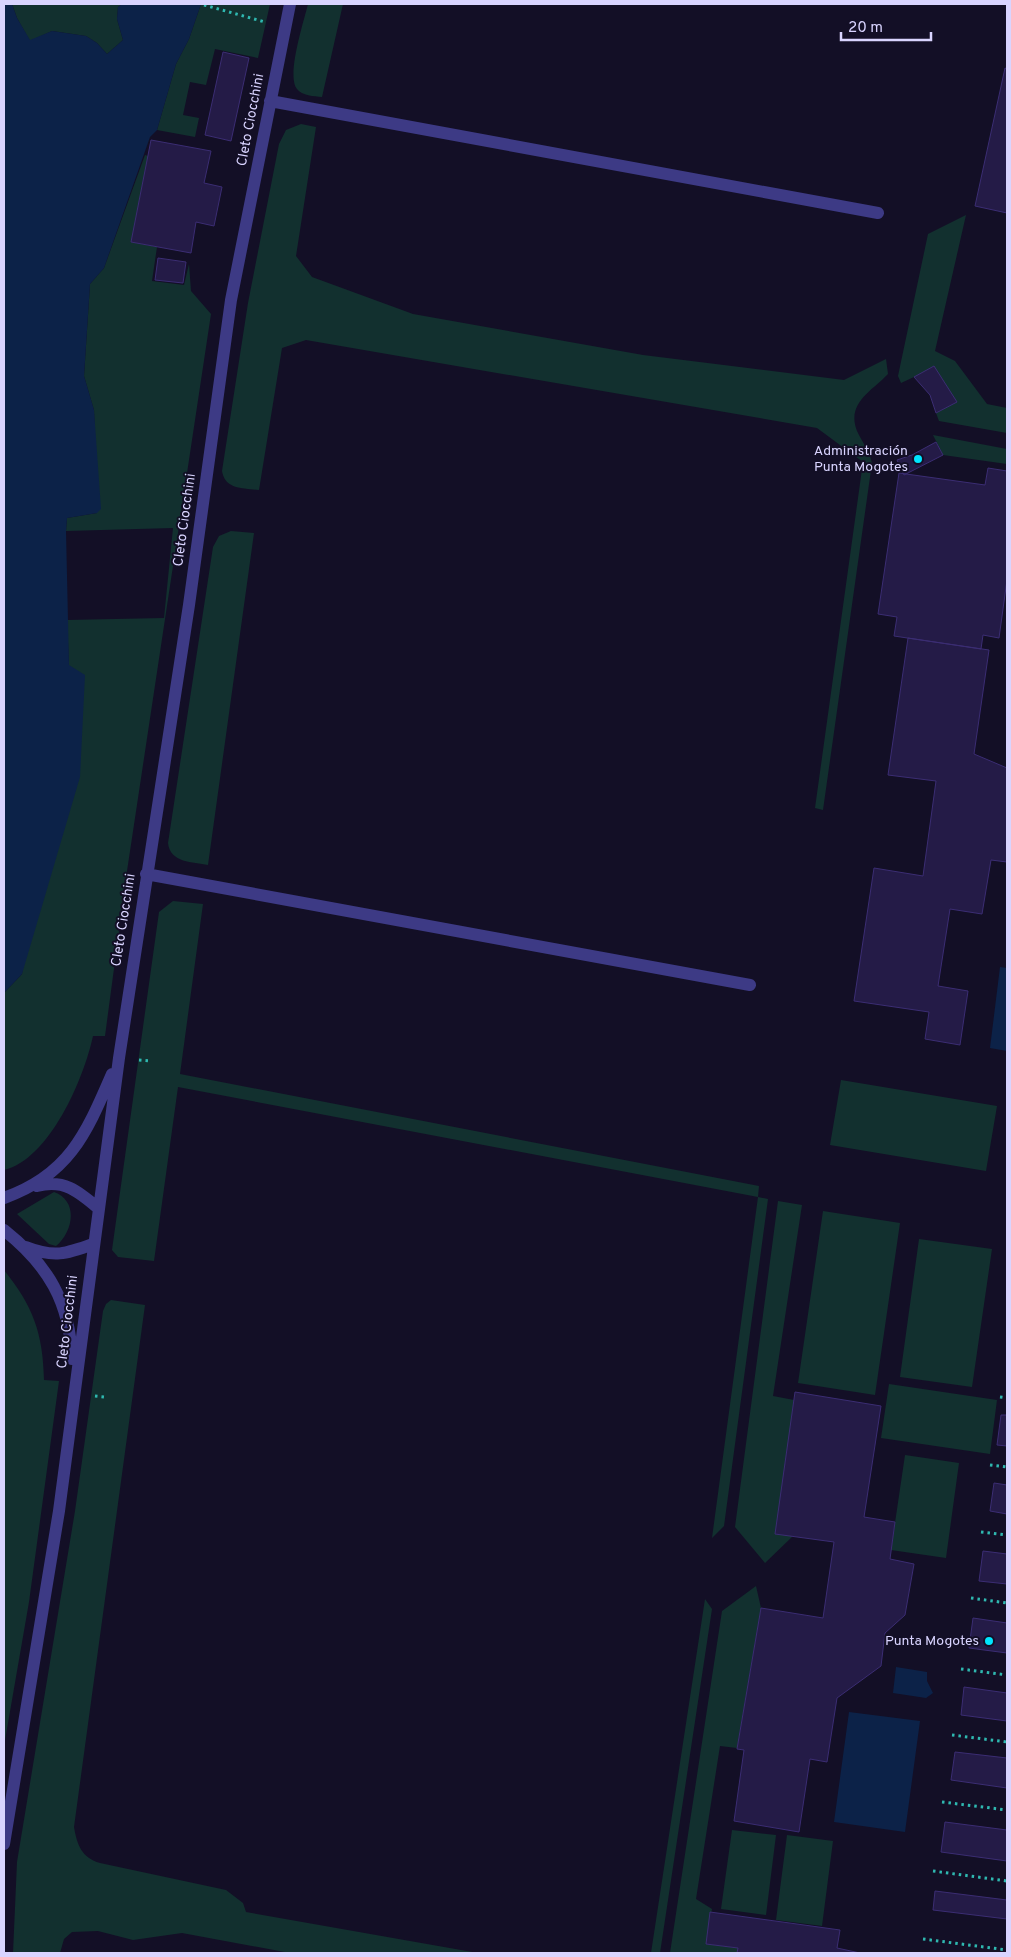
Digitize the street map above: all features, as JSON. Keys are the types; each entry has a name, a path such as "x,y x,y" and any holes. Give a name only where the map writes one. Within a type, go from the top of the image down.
{"street":[{"name":"Cleto Ciocchini","path":"4,1844 59,1511 119,1058 189,605 231,300 290,4"},
{"path":"270,101 878,213"},
{"path":"146,874 750,985"},
{"path":"35,1186 68,1158 86,1130 119,1058"},
{"path":"4,1198 35,1186 50,1183 63,1184 75,1188 98,1208"},
{"path":"4,1230 24,1246 42,1266 56,1288 65,1310 71,1336 74,1394"},
{"path":"24,1246 41,1253 69,1254 93,1244"}],"path":[{"path":"204,5 285,27"},
{"path":"1000,1397 1007,1398"},
{"path":"990,1465 1007,1467"},
{"path":"981,1532 1007,1535"},
{"path":"971,1598 1007,1603"},
{"path":"961,1669 1007,1675"},
{"path":"952,1735 1007,1742"},
{"path":"942,1802 1007,1810"},
{"path":"933,1871 1007,1880"},
{"path":"923,1939 1007,1950"}],"green space":[{"path":"12,4 122,4 118,7 117,19 123,40 107,54 97,43 86,36 52,31 30,41 17,18"},
{"path":"201,4 270,4 258,58 215,49 206,85 190,82 183,115 199,118 195,137 157,130 176,64 189,39"},
{"path":"308,4 343,4 322,97 302,93 297,89 294,82 295,61"},
{"path":"301,124 316,127 296,256 312,277 413,314 643,355 844,380 886,359 888,374 862,398 855,413 857,431 872,463 823,810 815,808 863,462 817,428 306,340 282,348 259,490 236,487 227,482 222,471 248,303 279,144 286,130"},
{"path":"145,155 148,156 131,242 157,247 152,281 184,285 189,264 191,291 211,314 127,871 105,1036 93,1036 82,1073 73,1094 50,1134 21,1163 4,1170 4,993 22,974 69,665 67,620 164,618 173,528 66,531 67,518 97,513 94,410 84,376 90,284 104,268"},
{"path":"966,215 935,351 955,361 987,404 1007,408 1007,433 939,421 936,413 956,402 914,377 901,383 898,376 928,234"},
{"path":"933,435 1007,449 1007,464 943,455"},
{"path":"231,531 254,533 208,865 178,858 170,850 168,843 213,547 219,536"},
{"path":"173,901 203,904 180,1074 759,1186 758,1197 178,1087 154,1261 118,1257 112,1250 159,912"},
{"path":"841,1080 997,1106 986,1171 830,1145"},
{"path":"54,1192 62,1196 67,1202 71,1217 66,1233 56,1246 49,1244 17,1214"},
{"path":"758,1197 768,1199 724,1526 712,1538"},
{"path":"778,1201 802,1205 773,1396 794,1400 776,1534 793,1536 765,1563 735,1527"},
{"path":"823,1211 900,1223 875,1395 798,1383"},
{"path":"919,1239 992,1249 972,1387 900,1377"},
{"path":"4,1270 29,1308 39,1334 44,1380 59,1381 29,1602 4,1746"},
{"path":"111,1300 145,1305 74,1827 81,1850 89,1858 100,1863 226,1890 243,1903 246,1912 478,1953 290,1953 182,1933 133,1940 98,1931 72,1932 64,1939 60,1953 13,1953 17,1862 75,1511 103,1311 106,1304"},
{"path":"889,1384 997,1400 990,1454 881,1438"},
{"path":"905,1455 959,1463 946,1558 891,1550"},
{"path":"756,1586 761,1608 737,1748 720,1746 696,1899 712,1909 706,1944 738,1948 737,1953 670,1953 722,1611"},
{"path":"705,1599 712,1609 660,1953 651,1953"},
{"path":"732,1830 776,1835 766,1915 721,1909"},
{"path":"787,1835 833,1841 822,1926 776,1920"}],"water":[{"path":"4,4 12,4 17,18 30,40 52,31 86,36 97,43 107,54 123,40 117,19 118,7 122,4 201,4 189,39 176,64 157,130 150,137 104,268 90,284 84,376 94,410 101,509 97,513 67,518 66,531 69,665 85,675 80,777 22,974 4,993"},
{"path":"1000,967 1007,968 1007,1051 990,1048"},
{"path":"896,1667 927,1672 927,1681 933,1693 926,1698 893,1693"},
{"path":"849,1712 920,1721 905,1832 834,1822"}],"building":[{"path":"223,52 249,58 231,141 205,135"},
{"path":"1005,68 1007,69 1007,213 975,206"},
{"path":"151,140 211,151 204,183 222,187 214,226 196,222 191,253 131,242"},
{"path":"158,258 186,262 183,283 155,280"},
{"path":"934,366 957,402 936,413 930,395 914,377"},
{"name":"Administración Punta Mogotes","path":"936,442 943,455 904,475 897,460 912,455"},
{"path":"988,468 1007,471 1007,580 999,638 983,635 981,649 894,636 897,617 878,614 899,473 985,485"},
{"path":"908,638 989,650 974,754 1007,768 1007,862 991,860 982,914 950,909 938,986 968,991 960,1045 925,1039 929,1012 854,1001 874,868 923,876 936,781 888,775"},
{"path":"795,1392 881,1406 864,1517 895,1522 890,1559 914,1564 905,1615 885,1633 881,1666 837,1698 827,1762 810,1759 799,1832 734,1821 744,1750 737,1749 761,1608 823,1618 834,1542 775,1534"},
{"path":"1001,1415 1007,1415 1007,1446 997,1445"},
{"path":"994,1483 1007,1485 1007,1514 990,1511"},
{"path":"983,1551 1007,1554 1007,1584 979,1581"},
{"path":"973,1618 1007,1623 1007,1653 969,1648"},
{"path":"964,1687 1007,1693 1007,1721 961,1715"},
{"path":"955,1752 1007,1758 1007,1788 951,1780"},
{"path":"945,1822 1007,1830 1007,1861 941,1852"},
{"path":"935,1891 1007,1900 1007,1919 933,1910"},
{"path":"710,1912 840,1930 837,1948 860,1953 737,1953 738,1948 706,1944"}],"place":[{"name":"Administración Punta Mogotes","path":"918,459"},
{"name":"Punta Mogotes","path":"989,1641"}]}
